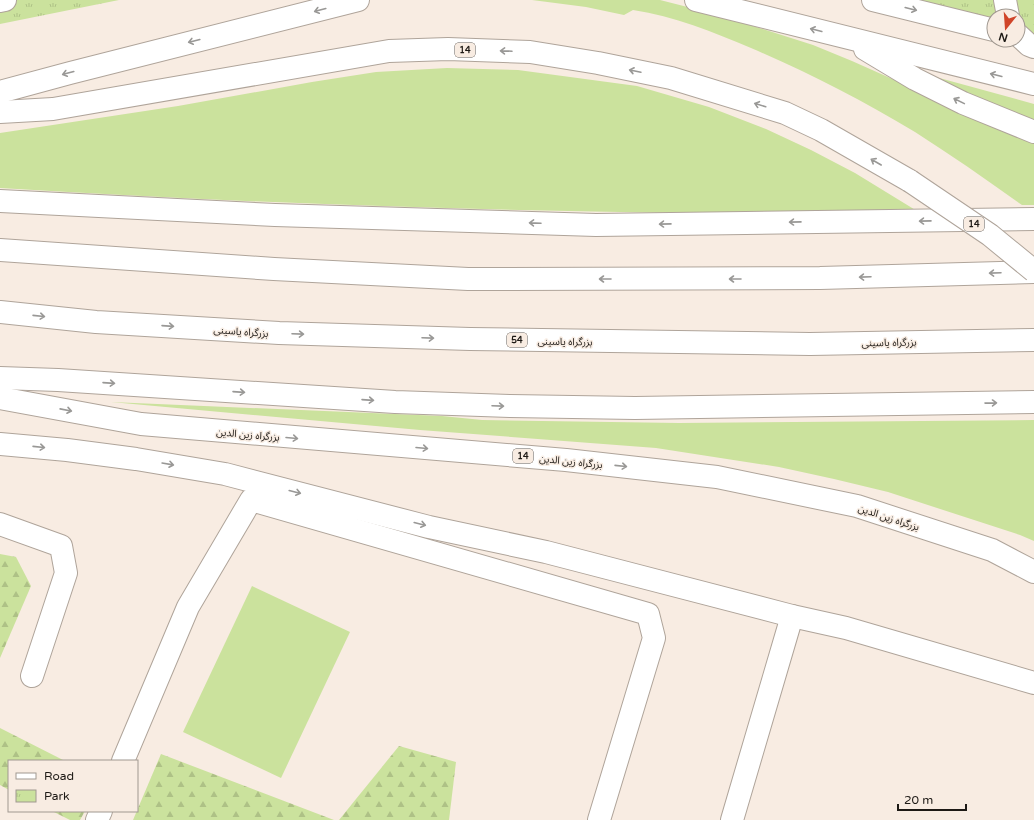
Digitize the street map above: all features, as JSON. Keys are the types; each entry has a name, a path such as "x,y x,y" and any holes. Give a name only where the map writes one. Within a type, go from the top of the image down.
{"main road":[{"path":"0,1 5,0"},
{"path":"0,92 358,0"},
{"path":"696,0 1034,84"},
{"path":"873,0 986,28"},
{"path":"843,37 915,79 956,100 1034,132"},
{"name":"14","path":"0,112 53,109 389,51 448,49 530,52 598,63 671,78 785,113 821,130 910,181 990,235 1034,271"},
{"path":"0,201 275,215 596,225 1034,219"},
{"path":"0,250 274,269 468,279 820,278 1034,271"},
{"name":"بزرگراه یاسینی","path":"0,312 96,322 279,333 462,339 810,344 1034,340"},
{"path":"0,378 58,380 395,402 510,406 635,408 1034,402"},
{"name":"بزرگراه زین الدین","path":"0,398 141,424 566,460 717,477 857,506 992,550 1034,572"},
{"path":"0,444 67,450 136,459 225,474 429,527 546,552 792,616 846,628 1034,683"},
{"path":"123,760 188,607 251,500 648,614 654,638 599,820"},
{"path":"0,524 61,546 66,573 32,676"},
{"path":"732,820 792,616"}],"green space":[{"path":"0,0 119,0 0,24"},
{"path":"532,0 660,0 715,14 813,45 1034,142 1034,205 1022,205 915,132 855,98 772,57 737,42 693,25 663,16 633,10 624,15 586,7"},
{"path":"864,0 1034,0 1034,45 1026,42 1026,8 986,8 986,33"},
{"path":"447,68 518,70 637,86 709,107 766,129 811,150 855,173 917,211 677,213 508,210 338,205 0,188 0,133 178,106 376,72"},
{"path":"932,76 1034,104 1034,123 985,101"},
{"path":"111,402 442,416 482,420 679,423 1034,420 1034,541 1020,535 888,492 779,467 656,448 420,430"},
{"path":"0,554 16,557 31,586 0,658"},
{"path":"252,586 350,632 281,778 183,732"},
{"path":"0,728 63,760 8,760 8,789 0,785"},
{"path":"399,746 456,762 449,820 339,820"},
{"path":"161,754 334,820 133,820 136,812 138,812 138,808"},
{"path":"54,812 84,812 80,820 70,820"}]}
